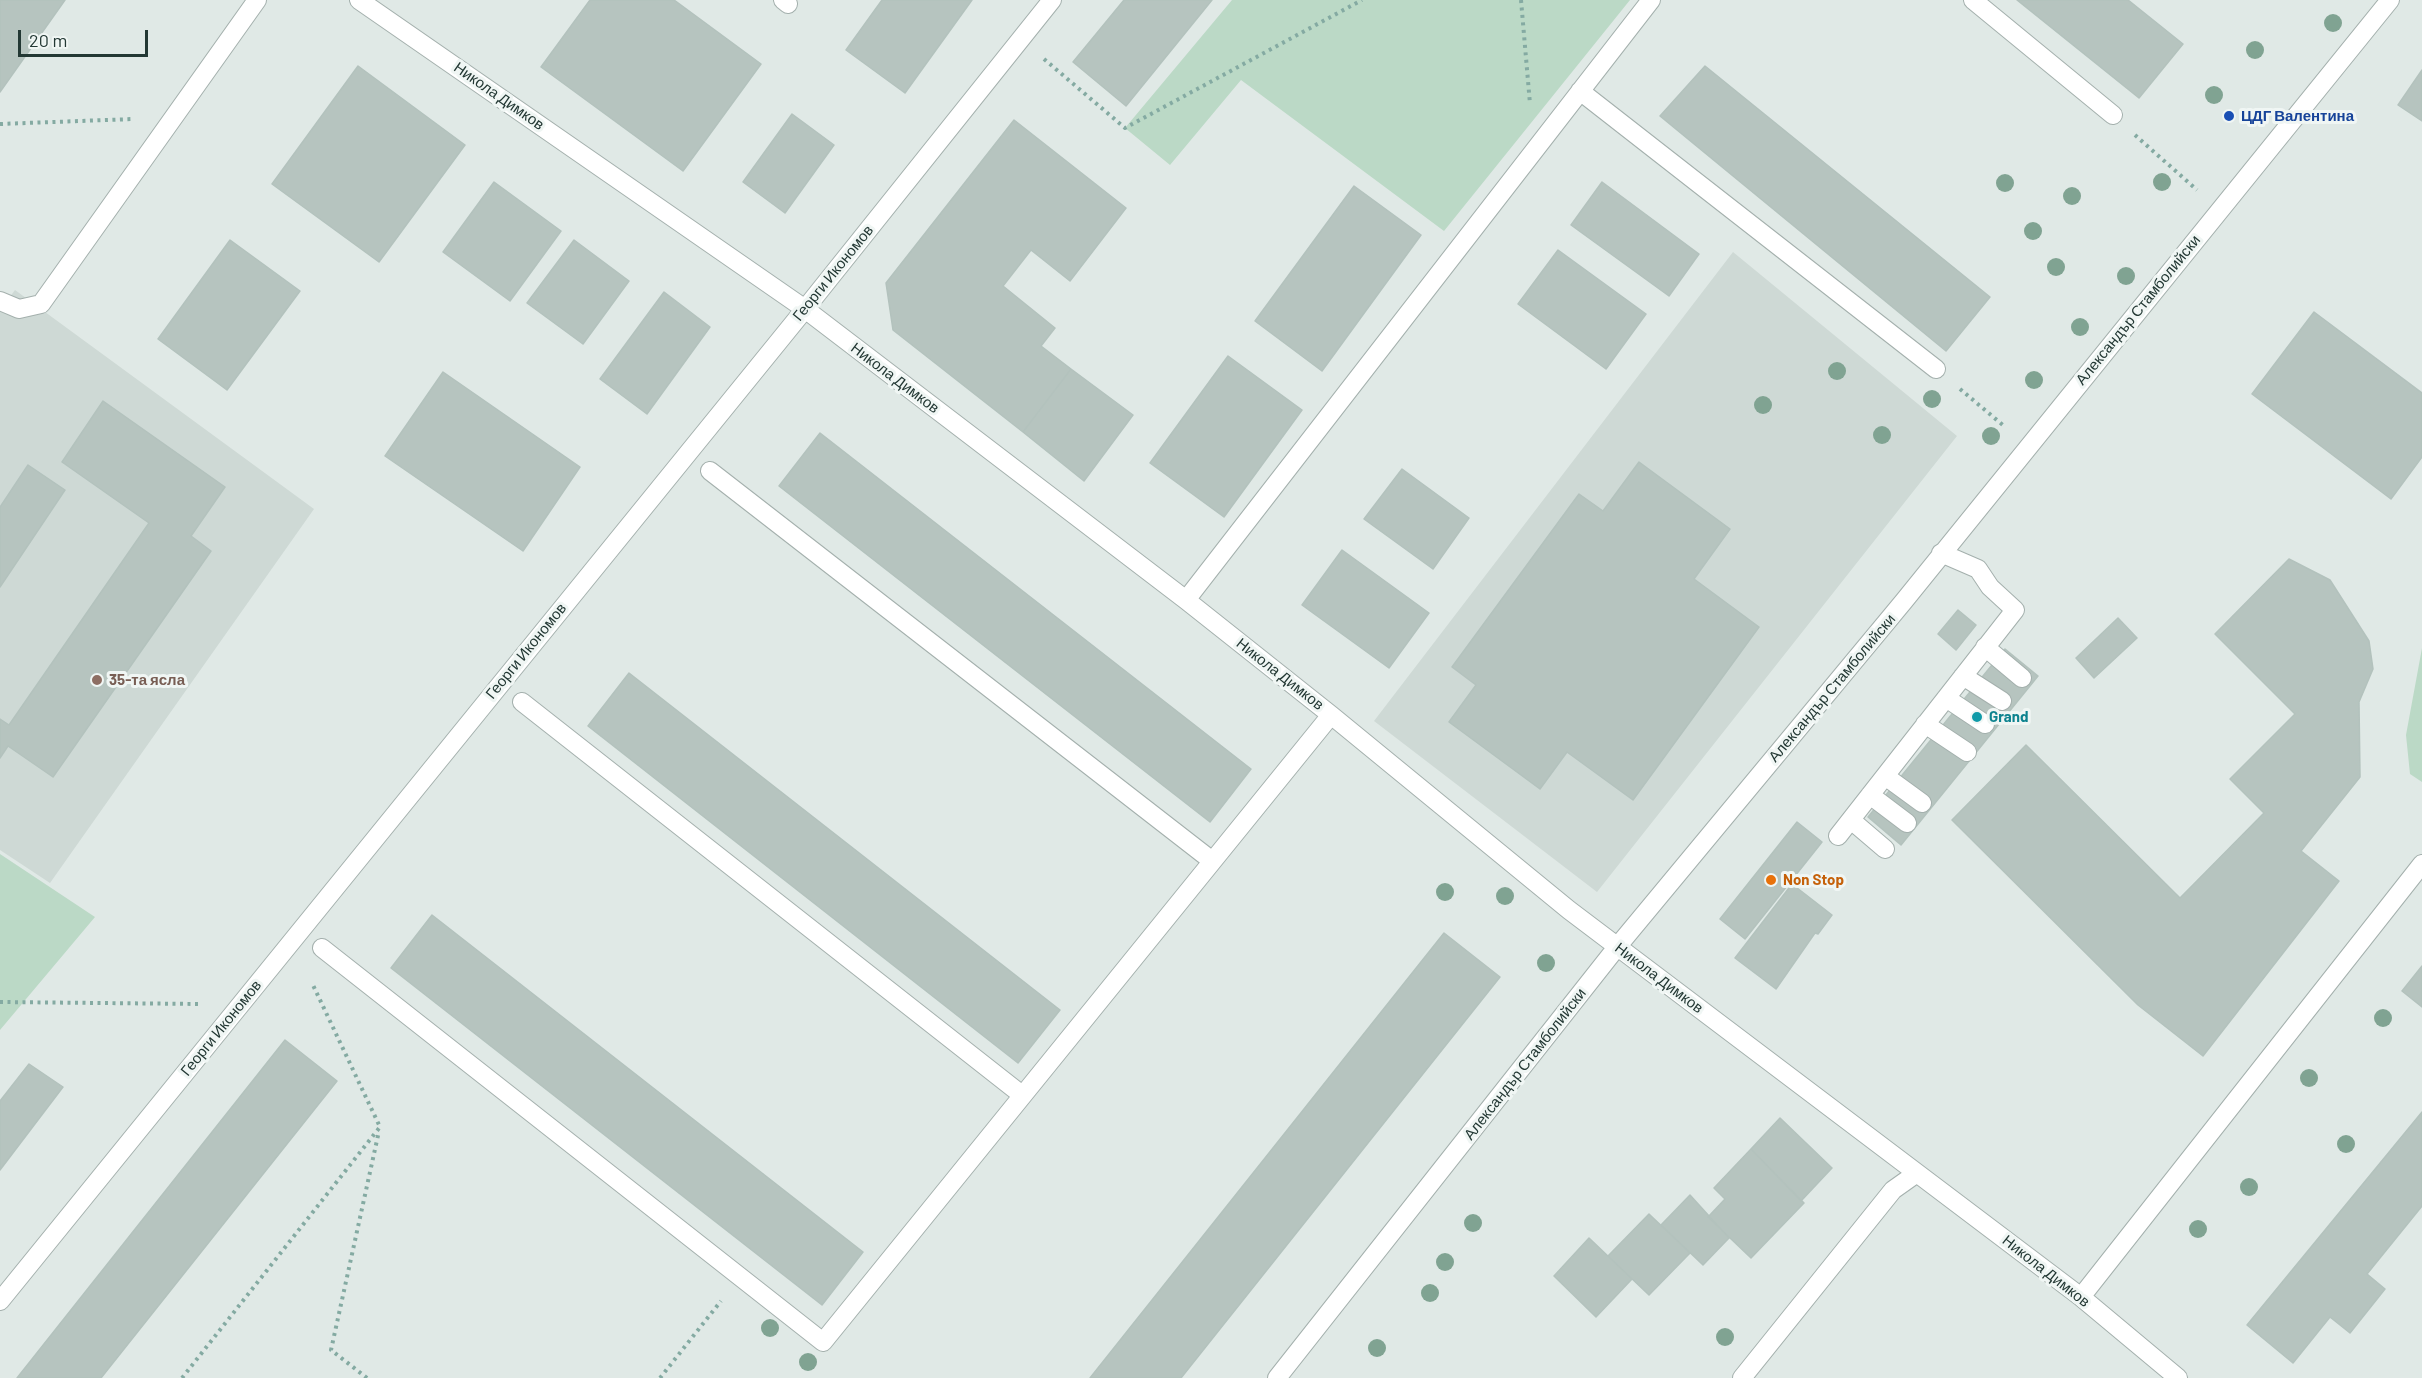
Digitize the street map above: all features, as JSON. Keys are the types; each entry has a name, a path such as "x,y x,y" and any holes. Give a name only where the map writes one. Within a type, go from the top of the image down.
{"street":[{"path":"0,301 19,309 41,304 257,0"},
{"name":"Никола Димков","path":"359,0 805,309 1186,600 1331,715 1569,910 2081,1297 2178,1378"},
{"name":"Георги Икономов","path":"0,1301 805,309 1052,0"},
{"path":"1186,600 1651,0"},
{"path":"1973,0 2112,115"},
{"name":"Александър Стамболийски","path":"1277,1378 1617,947 1941,553 2390,0"},
{"path":"1580,91 1936,369"},
{"path":"710,471 1211,860"},
{"path":"1838,836 2015,610 1990,587 1978,569 1941,553"},
{"path":"1984,647 2022,678"},
{"path":"1963,676 2002,701"},
{"path":"1946,698 1985,724"},
{"path":"522,702 1022,1095"},
{"path":"322,948 824,1342 1211,860 1331,715"},
{"path":"1925,724 1967,752"},
{"path":"1885,776 1922,803"},
{"path":"1870,795 1907,823"},
{"path":"1851,820 1885,849"},
{"path":"2081,1297 2422,864"},
{"path":"1742,1378 1893,1190 1917,1173"}],"path":[{"path":"1020,39 1125,128 1362,0"},
{"path":"1521,0 1534,150"},
{"path":"2112,115 2219,211"},
{"path":"0,124 173,117"},
{"path":"1936,369 2027,446"},
{"path":"311,980 380,1127 331,1350 367,1378"},
{"path":"0,1002 241,1004"},
{"path":"182,1378 380,1127"},
{"path":"660,1378 741,1277"}],"shaded area":[{"path":"1733,252 1957,436 1597,892 1374,721"},
{"name":"35-та ясла","path":"15,290 314,509 50,883 0,850 0,310"}],"green space":[{"path":"1232,0 1630,0 1444,231 1241,80 1170,165 1125,128"},
{"path":"2422,648 2422,782 2410,774 2406,735"},
{"path":"0,854 95,917 0,1030"}],"building":[{"path":"0,0 65,0 0,92"},
{"path":"590,0 674,0 761,64 683,171 541,67"},
{"path":"882,0 972,0 905,93 846,50"},
{"path":"1124,0 1212,0 1126,106 1073,62"},
{"path":"2017,0 2128,0 2183,44 2139,98"},
{"path":"358,66 465,145 379,262 272,184"},
{"path":"1705,66 1990,297 1946,351 1660,116"},
{"path":"2422,70 2422,121 2398,105"},
{"path":"792,114 834,145 785,213 743,182"},
{"path":"1014,120 1126,208 1070,281 1031,250 1003,286 1055,328 1041,346 1071,369 1023,432 893,330 886,283"},
{"path":"494,182 561,231 510,301 443,252"},
{"path":"1602,182 1699,254 1669,296 1571,225"},
{"path":"1354,186 1421,235 1322,371 1255,321"},
{"path":"230,240 300,291 227,390 158,339"},
{"path":"574,240 629,281 583,344 527,303"},
{"path":"1558,250 1646,314 1606,369 1518,304"},
{"path":"664,292 710,327 647,414 600,379"},
{"path":"2314,312 2422,393 2422,457 2391,499 2252,394"},
{"path":"1228,356 1302,410 1224,517 1150,463"},
{"path":"1071,369 1133,415 1084,481 1023,432"},
{"path":"443,372 580,467 523,551 385,456"},
{"path":"103,401 225,487 191,536 211,551 53,777 8,746 0,758 0,719 9,725 149,523 62,462"},
{"path":"820,433 1251,769 1210,822 779,486"},
{"path":"1639,462 1730,529 1694,579 1759,627 1633,800 1567,752 1540,789 1449,722 1476,685 1452,667 1579,494 1603,511"},
{"path":"28,465 65,490 0,587 0,507"},
{"path":"1402,469 1469,518 1433,569 1364,519"},
{"path":"1342,550 1429,613 1389,668 1302,605"},
{"path":"2289,559 2330,580 2369,641 2373,669 2359,702 2360,777 2301,851 2339,881 2203,1056 2138,1005 1952,820 2026,745 2180,898 2264,813 2230,779 2295,714 2215,634"},
{"path":"1958,610 1976,625 1956,650 1938,634"},
{"path":"2118,618 2137,638 2094,678 2076,658"},
{"name":"Grand","path":"2005,649 2038,676 1901,845 1868,817"},
{"path":"629,673 1060,1010 1018,1063 588,726"},
{"name":"Non Stop","path":"1797,822 1822,842 1745,939 1720,919"},
{"path":"1792,884 1832,915 1818,934 1815,933 1776,989 1735,958"},
{"path":"432,915 863,1252 822,1305 391,968"},
{"path":"1444,933 1500,977 1181,1378 1090,1378"},
{"path":"2422,966 2422,1007 2402,991"},
{"path":"285,1040 337,1081 101,1378 17,1378"},
{"path":"29,1064 63,1087 0,1170 0,1101"},
{"path":"2422,1112 2422,1206 2367,1274 2385,1289 2350,1333 2330,1317 2293,1363 2247,1325"},
{"path":"1780,1118 1832,1168 1801,1201 1751,1149"},
{"path":"1751,1149 1804,1203 1751,1258 1708,1217 1725,1199 1714,1188"},
{"path":"1690,1195 1729,1238 1703,1265 1661,1225"},
{"path":"1649,1214 1690,1253 1649,1295 1608,1256"},
{"path":"1589,1238 1632,1279 1596,1317 1554,1276"}],"place":[{"name":"ЦДГ Валентина","path":"2229,116"},
{"name":"35-та ясла","path":"97,680"},
{"name":"Grand","path":"1977,717"},
{"name":"Non Stop","path":"1771,880"}]}
